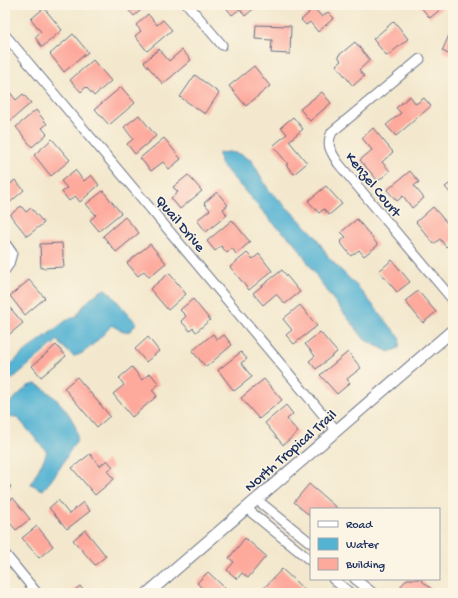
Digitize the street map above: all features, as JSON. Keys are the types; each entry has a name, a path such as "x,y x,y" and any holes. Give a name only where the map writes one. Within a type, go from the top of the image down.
{"street":[{"path":"188,5 222,46"},
{"name":"Quail Drive","path":"5,35 336,430"},
{"name":"Kenzel Court","path":"420,59 332,132 329,139 329,148 338,163 453,300"},
{"path":"5,242 12,254 9,264 5,270"},
{"name":"North Tropical Trail","path":"148,593 453,330"},
{"path":"256,499 310,542"},
{"path":"246,508 310,560"},
{"path":"5,554 37,593"},
{"path":"334,580 348,591 354,580"},
{"path":"356,580 373,593"}],"water":[{"path":"229,152 240,154 252,161 268,189 314,234 329,258 358,287 400,338 399,348 389,352 365,340 325,289 296,244 274,224 220,163 219,153"},
{"path":"105,289 136,323 131,331 123,332 112,325 88,349 78,355 73,356 61,345 58,340 5,385 5,370 23,353 67,320 76,317 88,301"},
{"path":"35,384 48,392 63,406 74,423 77,431 76,442 58,471 43,490 31,484 47,452 17,417 5,416 5,407 28,386"}],"building":[{"path":"124,5 147,5 134,16"},
{"path":"224,5 258,5 245,16 240,9 232,15"},
{"path":"302,5 315,5 313,7 322,17 328,12 334,18 318,32 310,22 306,25 301,20 309,13"},
{"path":"419,5 439,5 442,8 430,18"},
{"path":"44,8 62,30 42,47 35,37 41,32 31,19"},
{"path":"148,14 157,25 163,20 172,30 147,51 135,36 141,31 136,25"},
{"path":"394,21 408,39 387,56 373,39"},
{"path":"256,25 291,26 290,54 271,53 272,40 255,39"},
{"path":"453,26 453,56 442,51"},
{"path":"73,34 88,52 64,72 50,54"},
{"path":"355,42 370,60 359,70 364,76 353,86 336,65 341,61 338,56"},
{"path":"159,49 169,61 182,50 191,60 163,84 144,62"},
{"path":"93,60 111,81 94,96 86,87 81,92 70,80"},
{"path":"254,66 270,86 246,106 229,86"},
{"path":"195,75 219,93 205,114 180,97"},
{"path":"6,87 16,100 23,94 31,103 9,122 5,117"},
{"path":"121,87 135,103 109,125 95,109"},
{"path":"322,92 331,103 310,121 300,109"},
{"path":"410,96 416,104 424,98 431,106 396,136 386,125 401,113 396,108"},
{"path":"36,110 47,124 42,128 47,134 32,147 16,127"},
{"path":"139,115 156,136 135,154 127,144 133,139 124,127"},
{"path":"293,117 303,129 289,141 307,163 294,174 273,146 287,134 281,127"},
{"path":"373,128 393,152 382,162 390,171 378,181 360,160 372,150 362,138"},
{"path":"164,138 181,159 169,169 163,162 151,171 140,158"},
{"path":"52,139 70,160 51,176 34,155"},
{"path":"75,170 84,181 91,175 99,185 80,202 75,196 69,201 62,192 67,188 61,181"},
{"path":"410,171 419,182 414,186 424,198 412,208 403,196 397,201 387,190"},
{"path":"188,175 202,191 180,209 171,198 178,192 173,187"},
{"path":"15,180 24,190 5,207 5,185 7,187"},
{"path":"453,181 453,196 445,187"},
{"path":"326,186 342,204 329,215 324,209 319,213 308,201"},
{"path":"103,191 121,213 99,231 90,220 96,215 86,204"},
{"path":"217,192 228,205 223,209 227,215 206,232 197,220 210,210 204,203"},
{"path":"21,206 26,212 31,208 44,223 27,236 10,215"},
{"path":"433,207 453,230 453,241 446,247 440,239 434,244 416,222"},
{"path":"125,217 139,233 116,252 103,236"},
{"path":"357,219 378,245 364,256 359,250 351,256 340,242 346,237 341,232"},
{"path":"232,220 250,242 236,254 232,248 227,253 221,246 215,251 207,241"},
{"path":"62,243 64,267 41,268 40,244"},
{"path":"150,244 166,263 149,277 144,271 138,276 127,263"},
{"path":"247,253 253,259 259,254 272,271 249,290 230,267"},
{"path":"392,260 410,282 397,292 379,271"},
{"path":"282,270 300,292 285,304 276,294 263,305 253,293"},
{"path":"169,273 186,294 168,310 150,289"},
{"path":"29,280 45,298 25,315 10,296"},
{"path":"418,291 436,312 423,323 405,301"},
{"path":"193,299 210,320 196,332 193,328 190,331 181,321 186,316 180,310"},
{"path":"5,302 23,323 5,338"},
{"path":"300,305 317,326 294,344 286,335 292,330 283,319"},
{"path":"320,332 337,352 316,369 309,361 315,356 305,344"},
{"path":"213,334 217,340 224,335 232,345 206,367 192,351"},
{"path":"148,337 159,351 146,362 135,349"},
{"path":"56,345 66,356 41,377 32,366"},
{"path":"241,352 247,359 241,363 252,377 234,391 218,370"},
{"path":"348,352 361,368 347,379 350,383 337,394 320,375"},
{"path":"132,367 142,380 150,373 159,384 152,390 157,396 132,417 113,394 124,385 119,378"},
{"path":"77,377 110,416 97,427 64,388"},
{"path":"264,379 282,400 259,419 241,398"},
{"path":"286,405 293,414 287,419 298,432 283,445 265,423"},
{"path":"90,454 100,466 107,460 113,467 107,471 114,479 95,495 72,468"},
{"path":"5,479 11,487 5,492"},
{"path":"309,484 337,508 310,508 310,516 294,502"},
{"path":"13,498 30,519 16,530 5,517 5,504"},
{"path":"58,500 69,514 83,502 90,511 67,529 49,508"},
{"path":"37,526 53,546 39,558 22,538"},
{"path":"85,530 106,556 95,565 73,540"},
{"path":"245,538 266,556 248,578 242,573 237,579 227,570 234,562 229,558"},
{"path":"282,569 308,593 267,593 263,589"},
{"path":"208,572 225,588 221,593 200,593 203,589 197,583"},
{"path":"406,580 421,580 436,593 406,593 400,587"},
{"path":"80,586 85,592 90,588 94,593 71,593"}]}
